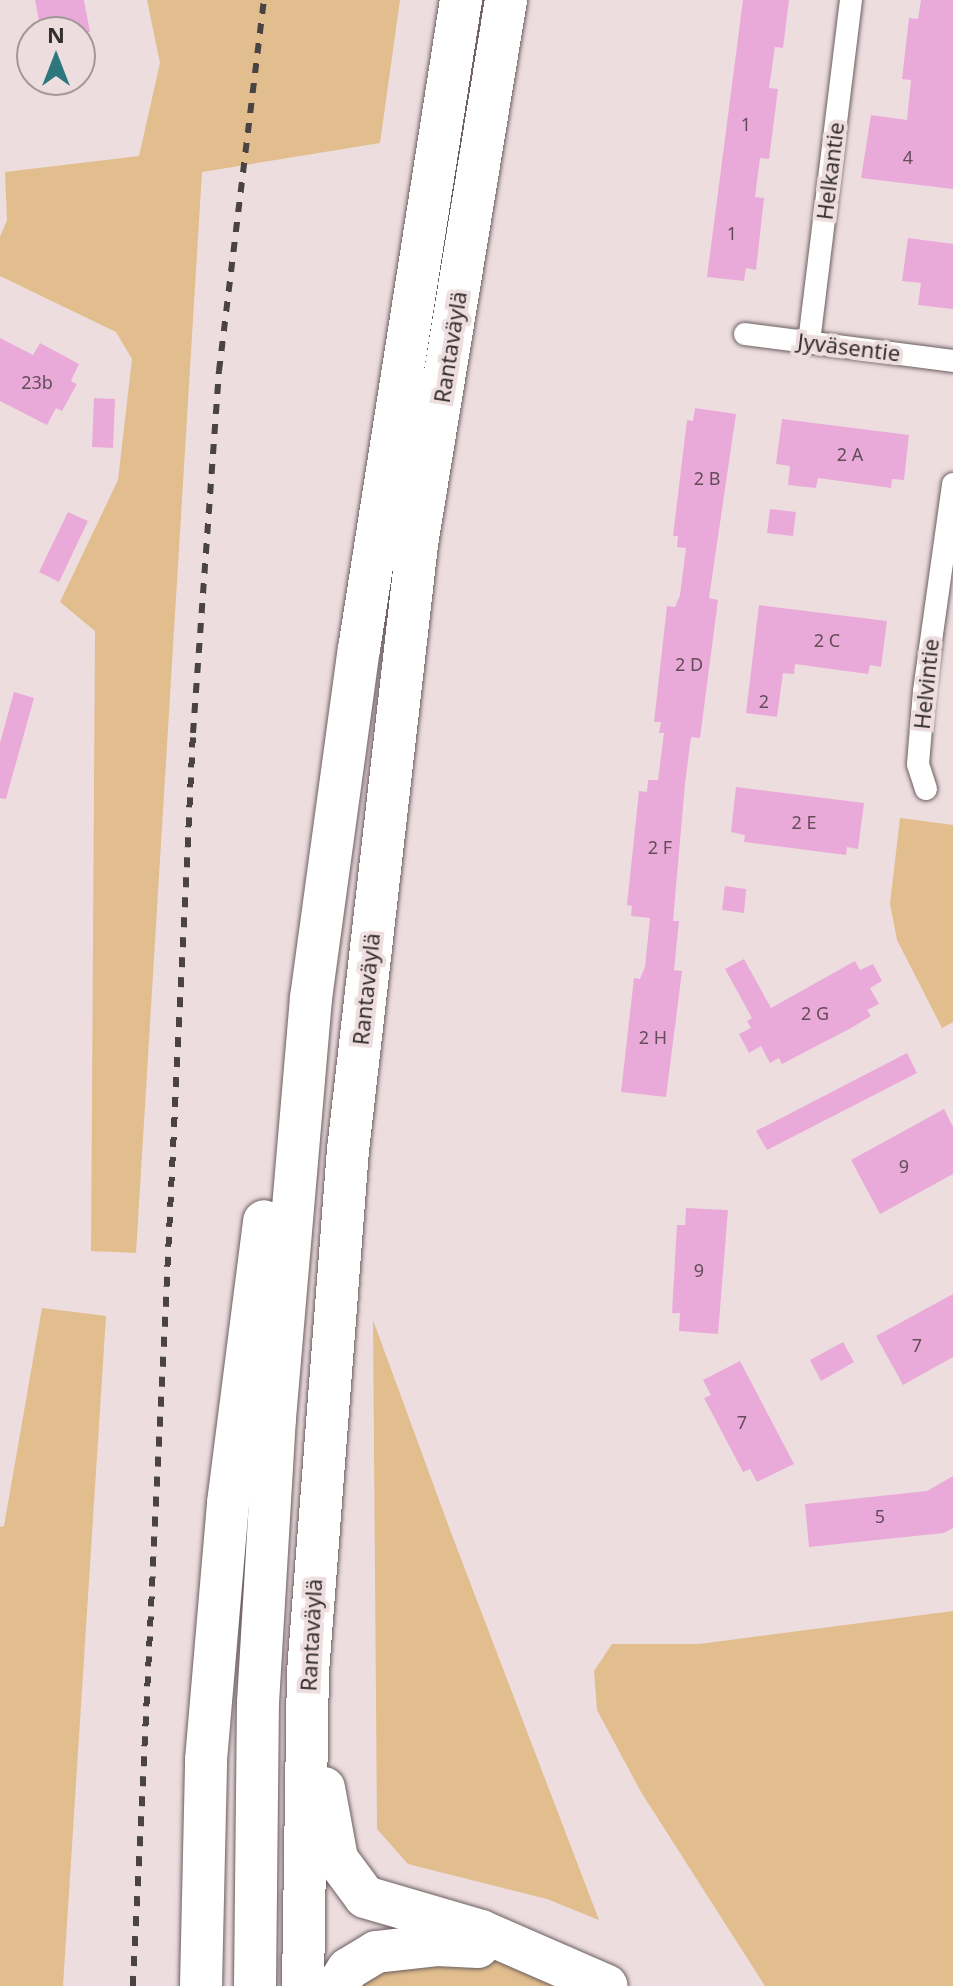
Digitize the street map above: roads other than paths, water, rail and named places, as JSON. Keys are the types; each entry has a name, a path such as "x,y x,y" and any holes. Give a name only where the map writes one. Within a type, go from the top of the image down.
{"highway":[{"name":"Rantaväylä","path":"255,1972 259,1688 275,1418 311,998 359,649 461,0"},
{"name":"Rantaväylä","path":"303,1986 308,1672 348,1150 417,544 506,0"},
{"path":"201,1986 206,1760 228,1503 280,1088 311,998"},
{"path":"308,1672 329,1829 348,1880 365,1897 399,1911 481,1931 549,1958 607,1986"},
{"path":"337,1986 348,1969 376,1952 398,1948 490,1948 549,1958"}],"street":[{"name":"Helkantie","path":"809,342 851,0"},
{"name":"Jyväsentie","path":"745,334 953,361"},
{"name":"Helvintie","path":"926,789 918,764 924,691 953,484"}],"railway":[{"path":"133,1986 193,733 219,371 264,0"}]}
